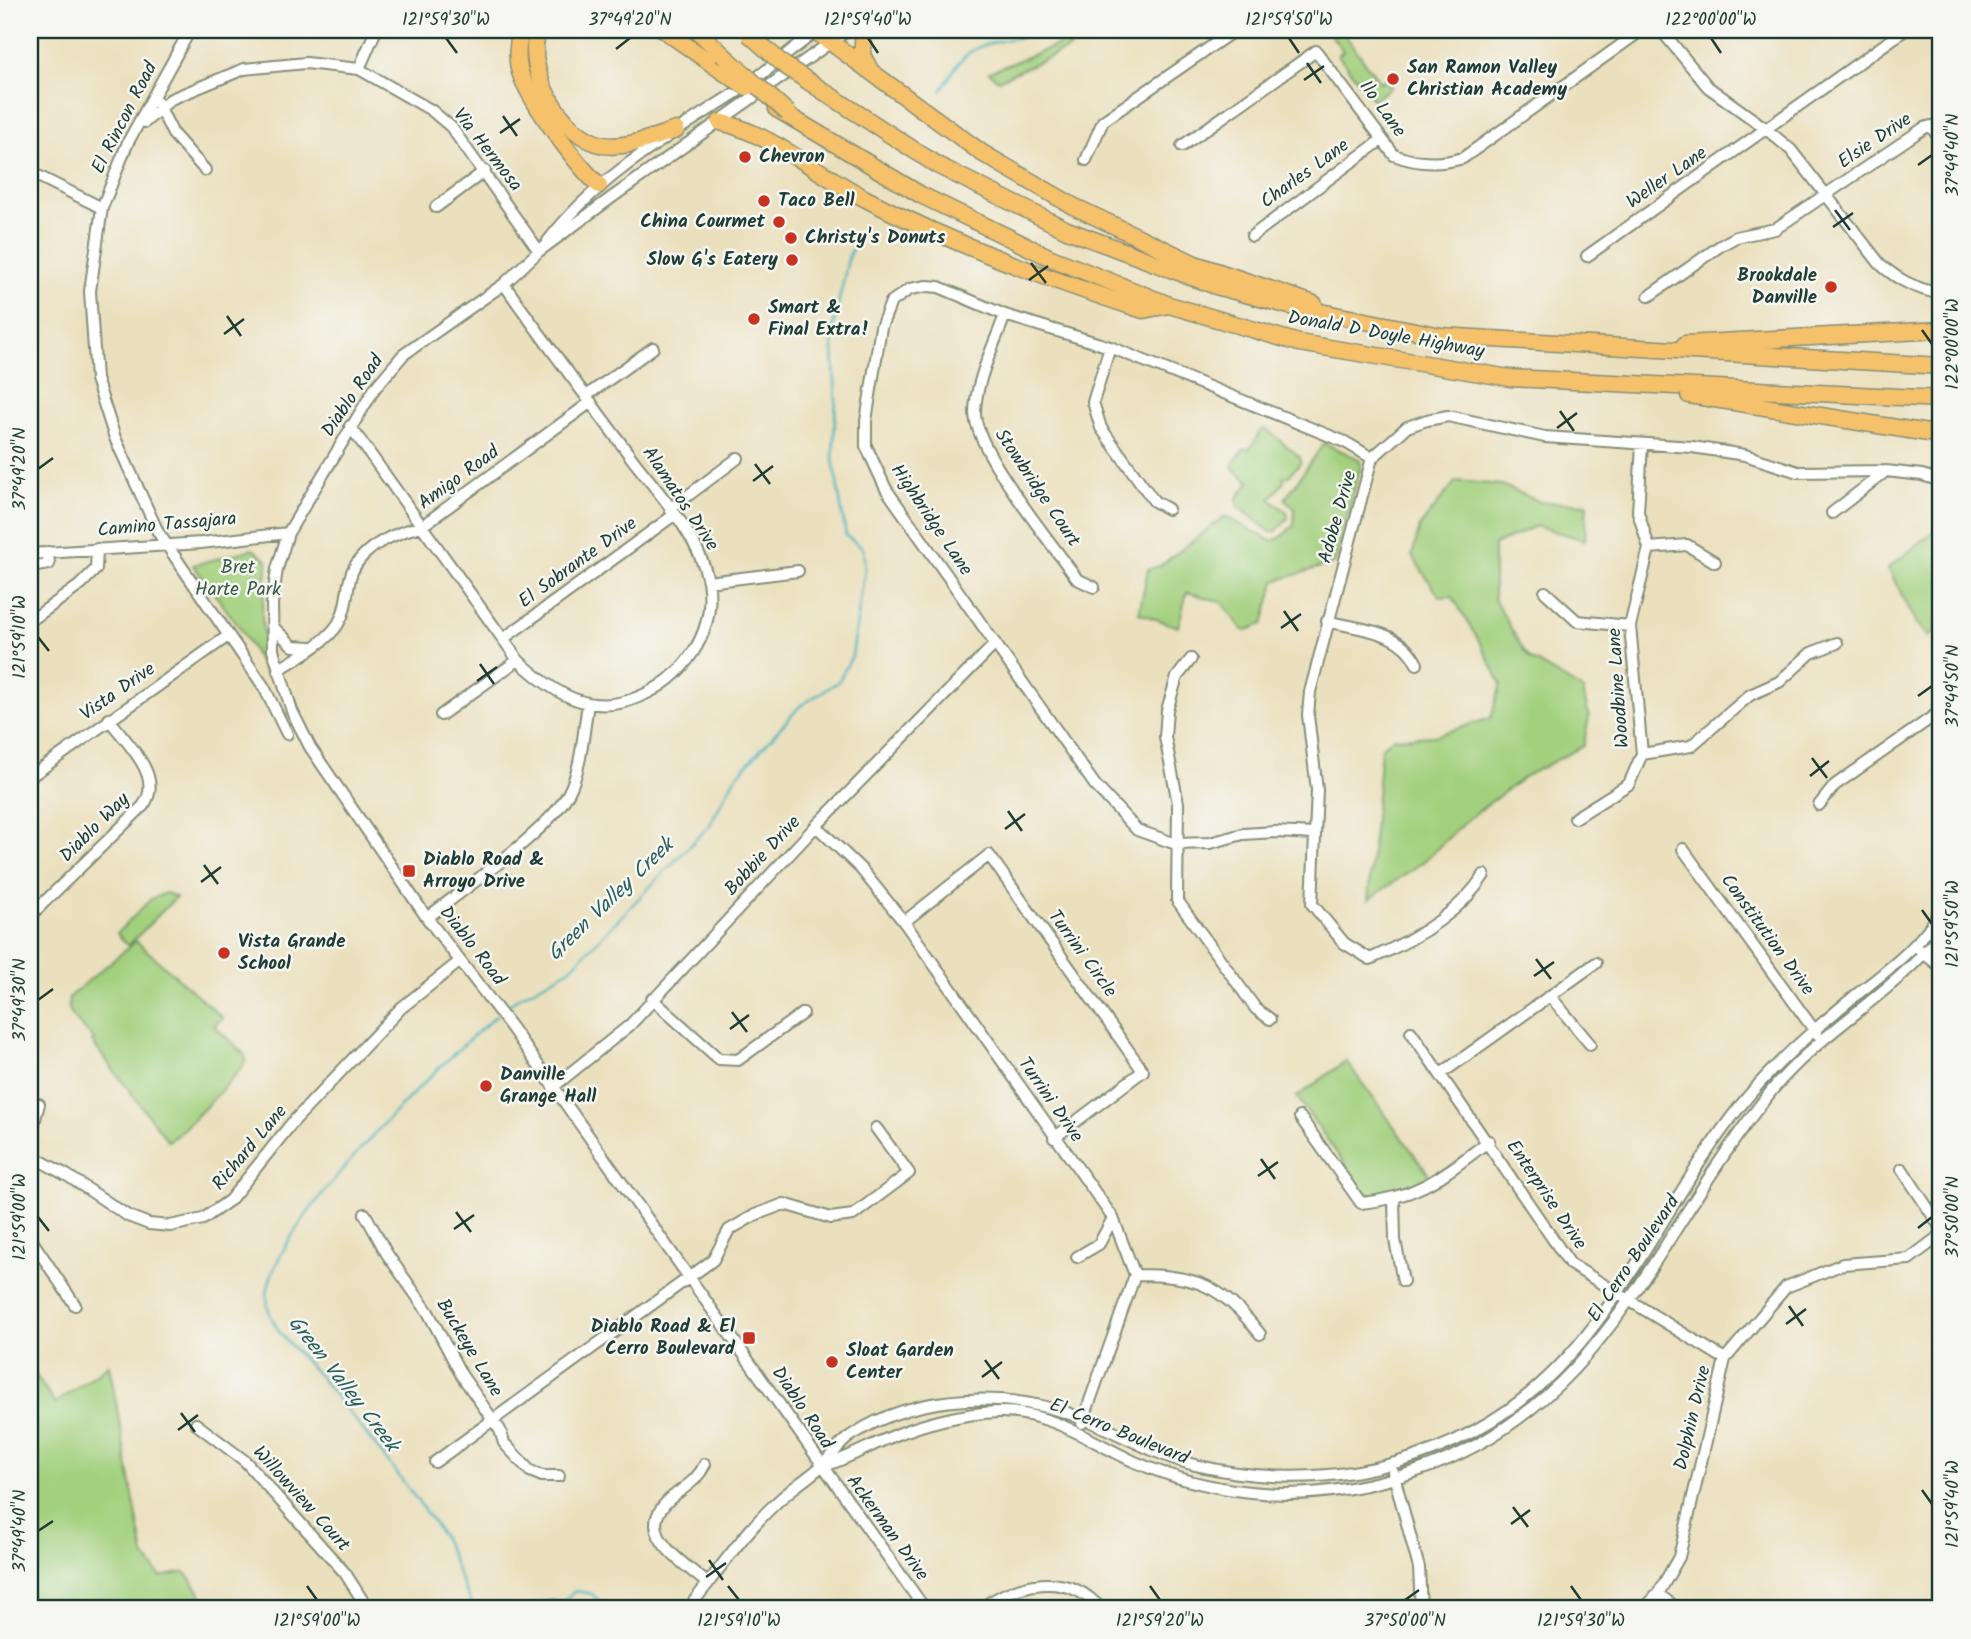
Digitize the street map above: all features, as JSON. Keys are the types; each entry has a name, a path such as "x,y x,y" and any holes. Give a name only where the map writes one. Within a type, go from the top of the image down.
{"highway":[{"path":"520,30 517,54 523,82 599,185"},
{"path":"540,30 533,53 538,77 553,103 578,132 601,144 614,146 676,130"},
{"path":"664,30 781,110"},
{"name":"Donald D Doyle Highway","path":"696,30 781,110 872,168 921,195 1051,258 1169,305 1298,343 1510,378 1941,399"},
{"path":"816,30 830,43 982,153 1073,206 1195,264 1300,298 1336,314"},
{"path":"864,30 862,55 871,72"},
{"name":"Donald D Doyle Highway","path":"747,32 784,65 937,164 1067,230 1216,286 1290,306 1441,335 1941,366"},
{"path":"720,122 745,129 864,198 991,257 1143,310 1169,305"},
{"path":"1655,349 1705,341 1941,330"},
{"path":"1660,387 1708,400 1941,435"}],"street":[{"name":"El Rincon Road","path":"190,30 158,93 128,142 102,208 90,291 90,327 96,379 114,438 158,532 264,687 287,734"},
{"path":"359,69 376,30"},
{"name":"Diablo Road","path":"539,251 564,220 599,185 676,130 735,93 816,30"},
{"name":"Diablo Road","path":"688,1609 761,1518 821,1467 776,1399 511,1027 427,918 310,747 292,711 278,670 273,650 272,604 277,569 288,533 375,388 403,355 504,284 539,251 611,198 848,30"},
{"path":"1213,30 1220,40"},
{"path":"1086,160 1103,121 1235,30"},
{"name":"Ilo Lane","path":"1182,146 1316,51 1380,141 1394,155 1408,161 1429,163 1462,158 1642,30"},
{"path":"1661,30 1708,87 1791,150 1858,240 1896,277 1919,289 1941,294"},
{"name":"Weller Lane","path":"1587,256 1905,30"},
{"name":"Via Hermosa","path":"128,142 158,109 171,99 244,69 306,63 359,69 386,82 441,117 485,171 539,251"},
{"path":"158,93 158,109 173,134 205,170"},
{"name":"Elsie Drive","path":"1825,196 1924,128 1931,126 1941,141"},
{"name":"Charles Lane","path":"1252,236 1380,141"},
{"path":"436,207 485,171"},
{"path":"30,172 102,208"},
{"path":"599,185 611,198"},
{"path":"1649,296 1720,246 1736,237 1775,229 1825,196"},
{"name":"Alamatos Drive","path":"351,426 518,660 544,685 569,699 588,704 632,700 653,692 681,670 693,653 707,618 708,582 702,561 672,512 504,284"},
{"name":"Highbridge Lane","path":"1314,834 1243,834 1210,843 1176,844 1137,830 1095,785 886,489 866,446 866,421 881,327 887,307 900,294 919,286 939,287 1004,315 1110,347 1345,442 1372,458"},
{"name":"Stowbridge Court","path":"1004,315 977,392 977,428 991,457 1077,579 1094,587"},
{"path":"1110,347 1093,402 1101,428 1154,501 1168,509"},
{"name":"Amigo Road","path":"278,670 312,647 339,623 353,571 362,557 399,531 422,526 653,348"},
{"name":"Adobe Drive","path":"1484,875 1472,894 1402,945 1370,959 1345,943 1312,904 1317,790 1308,715 1310,692 1372,458 1407,427 1448,416 1545,437 1745,455 1798,472 1886,471 1922,475 1941,481"},
{"path":"1642,444 1638,512 1649,548 1687,545 1715,562"},
{"name":"El Sobrante Drive","path":"503,639 672,512 738,458"},
{"path":"1832,513 1886,471"},
{"name":"Camino Tassajara","path":"30,554 168,545 288,533"},
{"name":"Woodbine Lane","path":"1575,818 1629,784 1642,754 1630,626 1649,548"},
{"path":"30,621 88,578 96,569 97,549"},
{"path":"30,566 49,564 48,552"},
{"path":"708,582 798,571"},
{"path":"1545,592 1577,621 1630,626"},
{"path":"1327,621 1391,636 1411,652 1416,664"},
{"path":"272,626 293,646 312,647"},
{"name":"Vista Drive","path":"30,777 228,636"},
{"path":"1642,754 1691,746 1750,695 1779,682 1811,653 1837,643"},
{"name":"Bobbie Drive","path":"553,1087 604,1049 816,826 995,644"},
{"path":"1191,659 1177,677 1167,710 1165,737 1178,803 1177,900 1256,1009 1270,1019"},
{"path":"441,715 518,660"},
{"path":"427,918 534,832 567,796 575,779 588,704"},
{"path":"1819,806 1835,785 1941,711"},
{"name":"Diablo Way","path":"30,916 134,815 151,793 149,775 109,719"},
{"name":"Turrini Drive","path":"816,826 861,869 904,922 1113,1218 1135,1275"},
{"name":"Constitution Drive","path":"1683,849 1823,1041"},
{"name":"Turrini Circle","path":"904,922 989,855 1143,1071 1054,1138"},
{"name":"El Cerro Boulevard","path":"821,1467 852,1434 900,1414 935,1404 1010,1401 1084,1419 1142,1448 1192,1464 1252,1477 1340,1475 1391,1466 1432,1452 1469,1434 1519,1402 1563,1361 1615,1293 1721,1130 1762,1080 1814,1030 1915,946 1941,910"},
{"name":"El Cerro Boulevard","path":"821,1467 852,1458 893,1436 937,1422 1002,1412 1040,1418 1078,1431 1136,1462 1188,1479 1250,1492 1342,1490 1437,1465 1478,1445 1537,1406 1578,1367 1629,1302 1735,1139 1774,1087 1823,1041 1925,954 1941,934"},
{"path":"1915,946 1941,967"},
{"name":"Richard Lane","path":"30,1155 68,1176 128,1216 149,1224 170,1226 203,1219 222,1208 239,1191 292,1123 401,1008 459,962"},
{"path":"1442,1073 1596,963"},
{"path":"1550,996 1590,1044"},
{"path":"652,999 713,1054 727,1061 738,1060 803,1013"},
{"name":"Enterprise Drive","path":"1411,1032 1489,1141 1570,1264 1725,1359"},
{"path":"30,1138 39,1104"},
{"path":"1300,1117 1361,1203 1394,1199 1438,1178 1489,1141"},
{"path":"435,1462 713,1260 729,1230 755,1214 784,1204 831,1218 853,1215 909,1173 876,1128"},
{"path":"1902,1169 1941,1228"},
{"path":"1394,1199 1395,1240 1403,1281"},
{"name":"Buckeye Lane","path":"365,1214 387,1254 428,1312 462,1376 493,1420 504,1443 530,1471 542,1476 559,1476"},
{"path":"1077,1257 1099,1244 1113,1218"},
{"name":"Dolphin Drive","path":"1644,1609 1658,1594 1679,1557 1725,1359 1786,1287 1843,1264 1909,1259 1941,1235"},
{"path":"30,1238 75,1305"},
{"path":"1078,1431 1135,1275 1176,1275 1214,1288 1240,1307 1260,1334"},
{"name":"Willowview Court","path":"196,1424 245,1461 345,1573 368,1609"},
{"path":"705,1464 699,1478 658,1510 653,1524 659,1537 672,1553 708,1584"},
{"path":"1391,1466 1419,1568 1421,1609"},
{"name":"Ackerman Drive","path":"821,1467 925,1609"},
{"path":"980,1609 999,1596 1025,1585 1051,1583 1073,1588 1101,1609"},
{"path":"1658,1594 1678,1609"}],"green space":[{"path":"1327,30 1341,30 1380,82 1385,80 1391,87 1373,100 1338,55 1343,51"},
{"path":"1065,42 1070,48 998,80 989,72"},
{"path":"1266,429 1300,457 1301,462 1289,476 1283,477 1284,482 1270,499 1287,512 1288,518 1277,531 1270,532 1237,505 1237,498 1250,482 1233,469 1233,463 1244,449 1250,449 1261,430"},
{"path":"1324,443 1359,459 1361,465 1335,563 1275,581 1263,624 1244,631 1221,602 1187,592 1178,627 1139,613 1148,569 1160,566 1225,516 1271,541 1280,538 1294,525 1295,509 1285,499"},
{"path":"1456,481 1502,485 1540,502 1587,504 1585,540 1536,526 1494,545 1494,599 1531,659 1583,690 1589,718 1583,746 1524,777 1467,820 1423,862 1368,900 1381,748 1393,738 1434,736 1491,718 1501,684 1452,596 1440,597 1412,556 1420,526"},
{"path":"1941,526 1941,627 1928,637 1916,622 1888,568"},
{"name":"Bret Harte Park","path":"253,549 267,560 262,623 273,679 265,672 240,628 193,565"},
{"path":"166,893 176,897 128,946 117,933 151,899"},
{"path":"136,941 223,1018 214,1026 244,1054 246,1060 210,1103 168,1141 69,1009 70,996"},
{"path":"1346,1061 1430,1176 1401,1191 1369,1199 1297,1097"},
{"path":"109,1365 144,1555 161,1577 185,1572 212,1609 30,1609 30,1367 55,1403"}],"waterway":[{"name":"Green Valley Creek","path":"941,91 963,58 972,51 992,43 1048,30"},
{"name":"Green Valley Creek","path":"502,1011 516,999 570,969 709,826 734,779 800,706 838,682 852,656 865,569 863,548 846,536 833,459 836,399 832,332 849,255 861,233"},
{"name":"Green Valley Creek","path":"476,1609 437,1528 320,1377 279,1332 267,1300 274,1270 294,1233 324,1192 400,1107 497,1015"},
{"name":"Green Valley Creek","path":"520,1609 555,1600 562,1602 575,1591 592,1594 608,1609"}],"place":[{"name":"San Ramon Valley Christian Academy","path":"1393,79"},
{"name":"Chevron","path":"745,157"},
{"name":"Taco Bell","path":"764,201"},
{"name":"China Courmet","path":"779,222"},
{"name":"Christy's Donuts","path":"791,238"},
{"name":"Slow G's Eatery","path":"792,260"},
{"name":"Brookdale Danville","path":"1831,287"},
{"name":"Smart & Final Extra!","path":"754,319"},
{"name":"Diablo Road & Arroyo Drive","path":"409,871"},
{"name":"Vista Grande School","path":"224,953"},
{"name":"Danville Grange Hall","path":"486,1086"},
{"name":"Diablo Road & El Cerro Boulevard","path":"749,1338"},
{"name":"Sloat Garden Center","path":"832,1362"}]}
